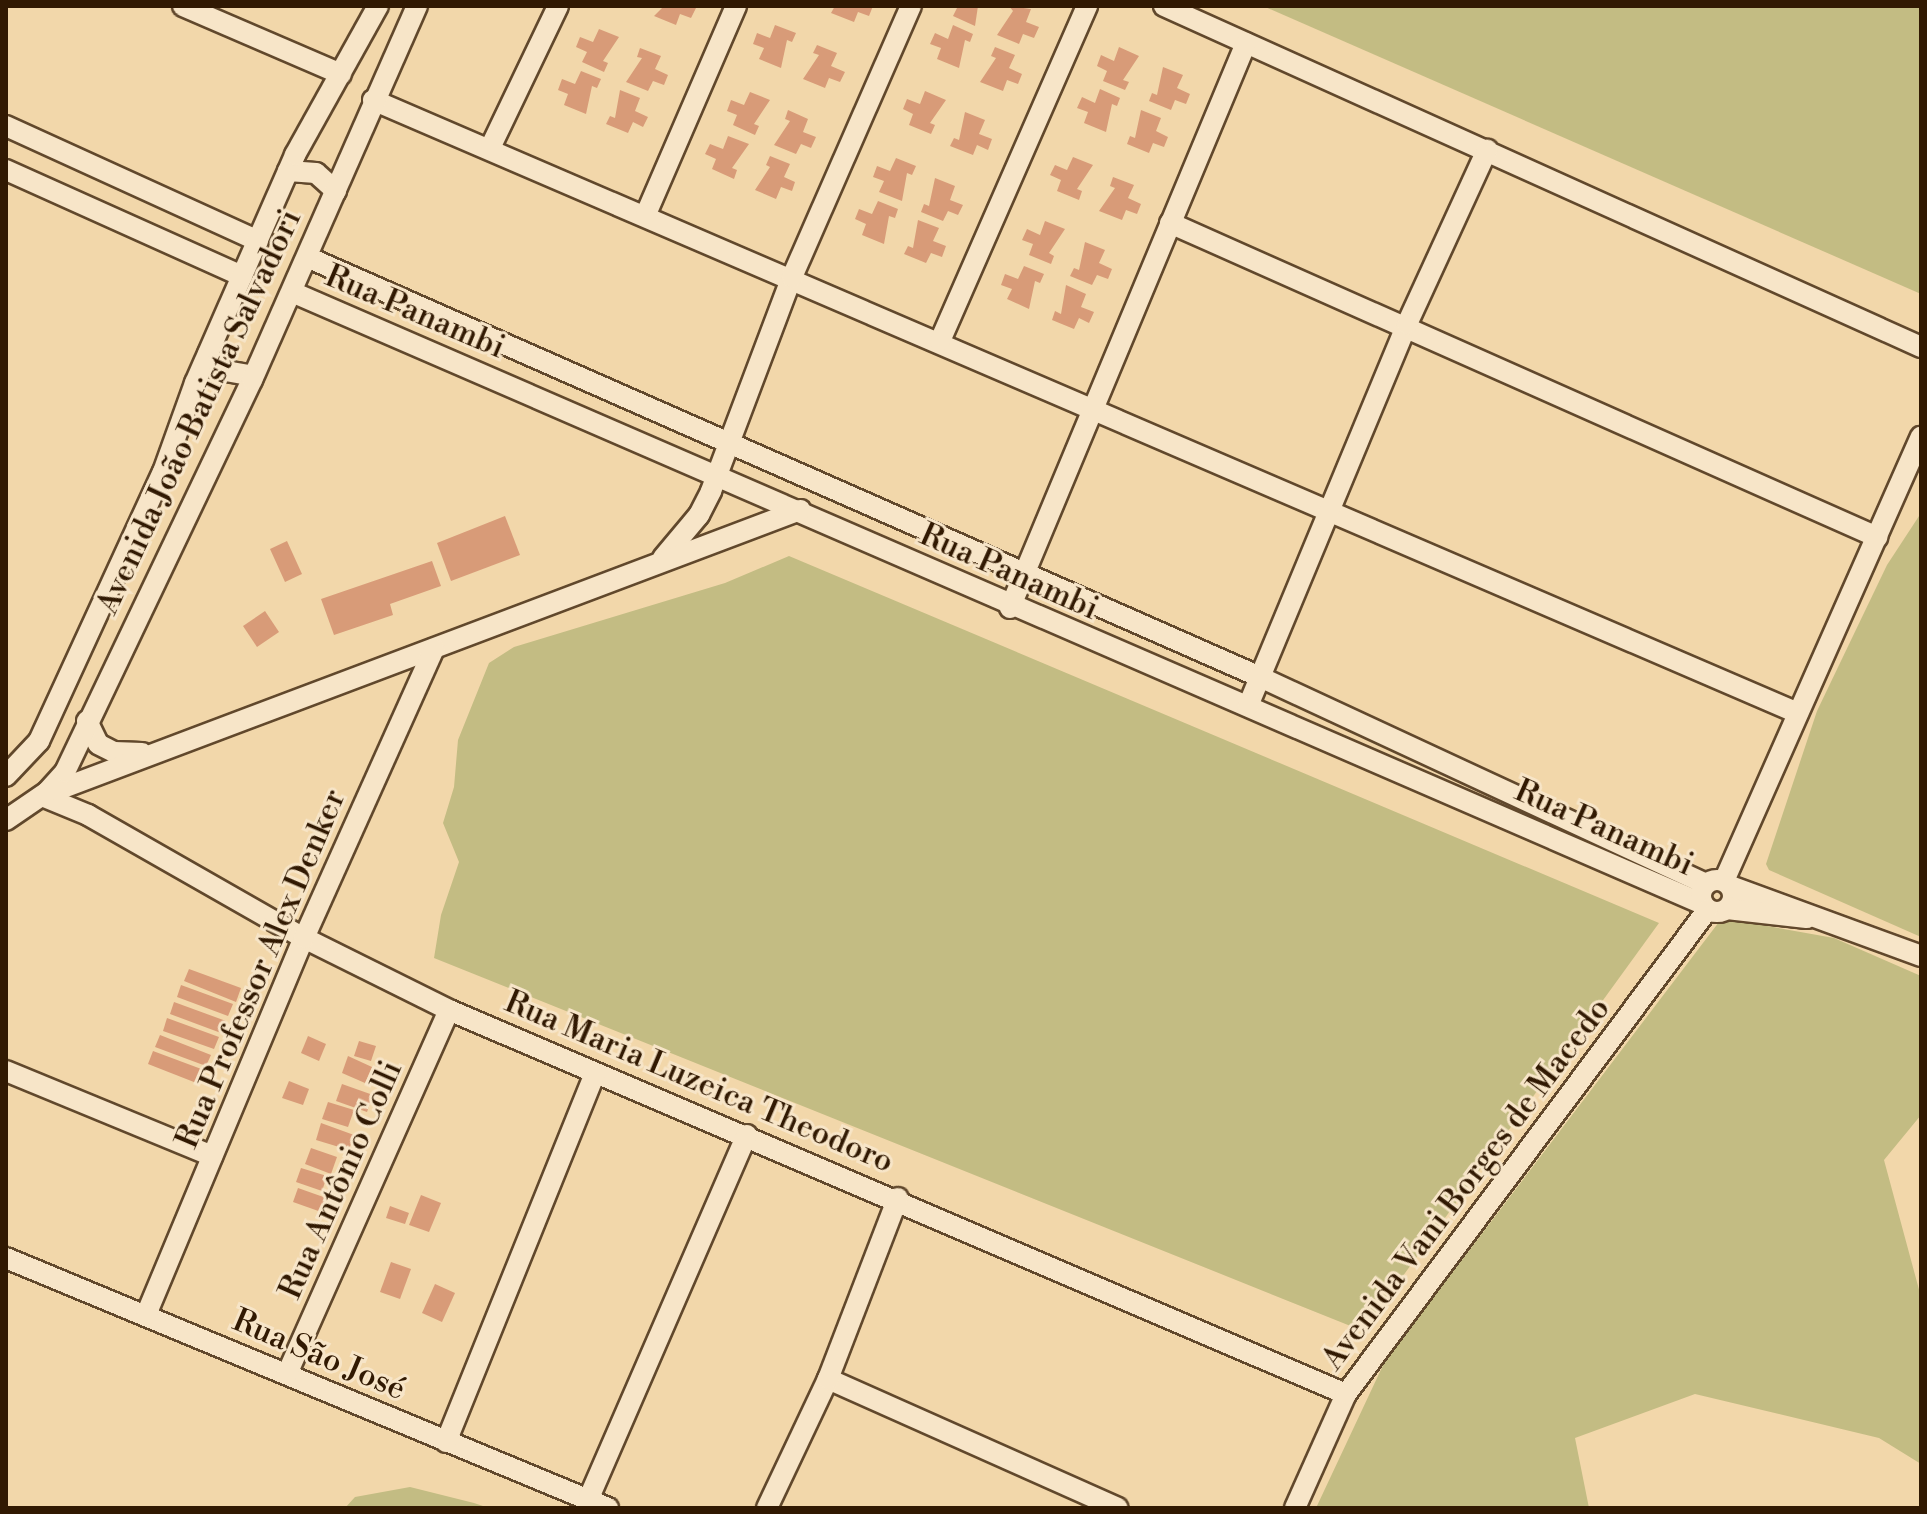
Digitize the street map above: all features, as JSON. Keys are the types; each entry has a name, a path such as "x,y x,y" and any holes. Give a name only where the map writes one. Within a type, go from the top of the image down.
{"street":[{"path":"183,6 341,74"},
{"name":"Avenida João Batista Salvadori","path":"6,776 39,741 163,472 208,354 288,171 378,6"},
{"name":"Avenida João Batista Salvadori","path":"6,820 42,796 65,772 292,292 373,100 417,6"},
{"path":"491,146 558,6"},
{"path":"646,214 736,6"},
{"path":"659,562 699,515 792,277 911,6"},
{"path":"940,341 1087,6"},
{"path":"1164,6 1921,347"},
{"path":"1010,608 1246,43"},
{"path":"373,100 491,146 1798,713"},
{"path":"6,126 258,241"},
{"path":"1248,706 1407,324 1487,150"},
{"path":"6,170 242,276"},
{"path":"288,171 316,173 336,191"},
{"path":"1170,223 1407,324 1877,537"},
{"name":"Rua Panambi","path":"307,257 1260,677 1716,896"},
{"name":"Rua Panambi","path":"292,292 716,472 1010,608 1248,706 1716,896 1828,918 1921,956"},
{"path":"208,354 220,370 253,376"},
{"name":"Avenida Vani Borges de Macedo","path":"1295,1508 1346,1394 1716,896 1921,437"},
{"path":"42,796 800,510"},
{"name":"Rua Professor Alex Denker","path":"146,1315 304,938 434,649"},
{"path":"87,721 98,744 114,752 151,753"},
{"name":"Rua Maria Luzeica Theodoro","path":"42,796 88,815 304,938 449,1010 898,1198 1346,1394"},
{"name":"Rua Antônio Colli","path":"287,1374 449,1010"},
{"path":"6,1071 212,1156"},
{"path":"446,1442 595,1073"},
{"path":"588,1500 747,1135"},
{"path":"767,1508 828,1379 898,1198"},
{"name":"Rua São José","path":"6,1258 608,1508"},
{"path":"828,1379 1118,1508"}],"shaded area":[{"path":"1263,6 1921,6 1921,294"},
{"path":"1921,513 1921,937 1769,870 1766,864 1817,711 1887,565"},
{"path":"789,556 1659,923 1363,1331 434,958 441,915 459,862 443,823 454,787 458,740 489,663 514,647 725,583"},
{"path":"1722,918 1834,938 1921,976 1921,1115 1884,1160 1921,1297 1921,1464 1879,1438 1695,1394 1575,1438 1589,1508 1316,1508 1385,1361"},
{"path":"410,1487 489,1508 345,1508 355,1497"}],"building":[{"path":"664,6 696,8 691,18 680,14 676,25 654,16"},
{"path":"835,6 873,6 869,16 858,12 854,22 831,13"},
{"path":"958,6 978,6 975,26 953,16"},
{"path":"1009,6 1031,9 1026,22 1039,27 1034,38 1023,34 1019,44 997,35 1013,11"},
{"path":"775,25 796,33 792,42 787,40 781,68 759,59 764,48 753,44 757,33 770,38"},
{"path":"953,25 973,34 970,42 965,40 959,68 937,59 941,48 930,44 935,33 948,39"},
{"path":"599,29 619,37 603,61 608,63 604,72 582,62 587,52 576,47 580,37 593,42"},
{"path":"817,45 837,53 831,66 845,72 840,82 829,78 825,88 803,79 819,55 813,53"},
{"path":"995,47 1015,55 1009,68 1022,74 1018,84 1007,80 1003,91 980,82 996,58 991,56"},
{"path":"1119,47 1139,56 1123,80 1129,82 1125,90 1103,81 1107,71 1097,66 1101,55 1114,61"},
{"path":"640,48 661,56 655,69 668,75 664,85 653,81 648,91 626,82 642,58 637,57"},
{"path":"1163,67 1183,75 1177,88 1190,94 1186,104 1175,100 1171,110 1149,101 1152,93 1157,95"},
{"path":"581,71 601,79 597,88 592,86 586,114 564,105 568,94 558,90 562,79 575,84"},
{"path":"1100,89 1120,98 1117,106 1112,104 1106,132 1084,123 1088,112 1077,108 1082,97 1095,103"},
{"path":"620,90 640,98 635,111 648,117 643,127 633,122 628,133 606,124 610,116 615,118"},
{"path":"925,91 946,100 930,123 935,125 931,134 909,125 913,114 903,109 907,99 920,104"},
{"path":"750,92 770,100 754,124 759,126 755,135 733,125 737,115 727,111 731,100 744,105"},
{"path":"788,110 808,119 803,132 816,137 811,148 801,144 796,154 774,145 790,121 785,119"},
{"path":"1141,110 1161,118 1156,131 1168,137 1164,147 1153,143 1149,153 1127,144 1130,136 1135,138"},
{"path":"965,112 985,120 979,134 992,139 988,150 977,145 973,155 950,146 954,138 959,140"},
{"path":"728,136 749,144 732,168 737,170 734,179 712,169 716,159 705,154 710,144 723,149"},
{"path":"770,156 790,164 784,177 795,182 792,191 781,187 776,199 755,190 770,167 766,165"},
{"path":"1073,157 1093,165 1077,189 1082,191 1079,200 1057,191 1061,180 1050,175 1055,165 1067,170"},
{"path":"896,158 916,166 912,175 907,173 902,201 879,192 884,181 873,177 877,166 890,171"},
{"path":"1113,177 1134,185 1128,198 1141,204 1137,214 1126,210 1122,220 1099,211 1115,188 1110,186"},
{"path":"935,178 955,186 950,200 963,205 958,215 948,211 943,221 921,212 924,204 929,206"},
{"path":"878,201 898,209 895,218 889,216 884,244 862,235 866,224 855,219 859,209 872,214"},
{"path":"918,220 939,228 933,241 946,246 942,257 931,253 926,263 904,254 908,246 913,248"},
{"path":"1045,221 1065,229 1049,253 1054,256 1051,264 1029,255 1033,244 1022,240 1027,229 1040,235"},
{"path":"1085,242 1105,250 1099,263 1112,269 1108,279 1097,275 1092,285 1070,276 1074,268 1079,270"},
{"path":"1024,266 1044,274 1040,283 1035,281 1029,309 1007,299 1012,289 1001,285 1005,274 1018,279"},
{"path":"1066,285 1086,294 1081,307 1094,312 1089,323 1079,318 1074,329 1052,320 1055,311 1061,314"},
{"path":"505,516 520,555 451,581 437,543"},
{"path":"287,541 302,574 285,582 270,549"},
{"path":"432,561 441,586 390,604 393,615 334,635 321,599"},
{"path":"265,611 279,632 257,647 243,626"},
{"path":"189,969 241,988 236,1002 184,981"},
{"path":"181,985 233,1004 228,1016 177,997"},
{"path":"174,1002 226,1021 221,1033 170,1014"},
{"path":"167,1018 219,1037 214,1049 163,1031"},
{"path":"160,1035 211,1055 206,1066 155,1047"},
{"path":"308,1036 326,1044 319,1061 301,1053"},
{"path":"359,1041 376,1046 371,1061 354,1056"},
{"path":"153,1051 204,1070 199,1084 148,1064"},
{"path":"348,1056 372,1067 365,1083 342,1073"},
{"path":"289,1081 309,1089 303,1105 282,1098"},
{"path":"342,1084 373,1095 367,1112 336,1101"},
{"path":"328,1102 354,1110 348,1127 322,1119"},
{"path":"321,1123 354,1135 349,1150 316,1140"},
{"path":"311,1148 337,1157 331,1174 305,1164"},
{"path":"301,1168 327,1176 322,1191 296,1182"},
{"path":"298,1188 329,1199 324,1213 293,1202"},
{"path":"421,1195 441,1203 429,1232 409,1225"},
{"path":"390,1206 409,1213 405,1224 386,1218"},
{"path":"391,1262 411,1269 400,1299 380,1292"},
{"path":"435,1284 455,1293 442,1322 422,1313"}]}
